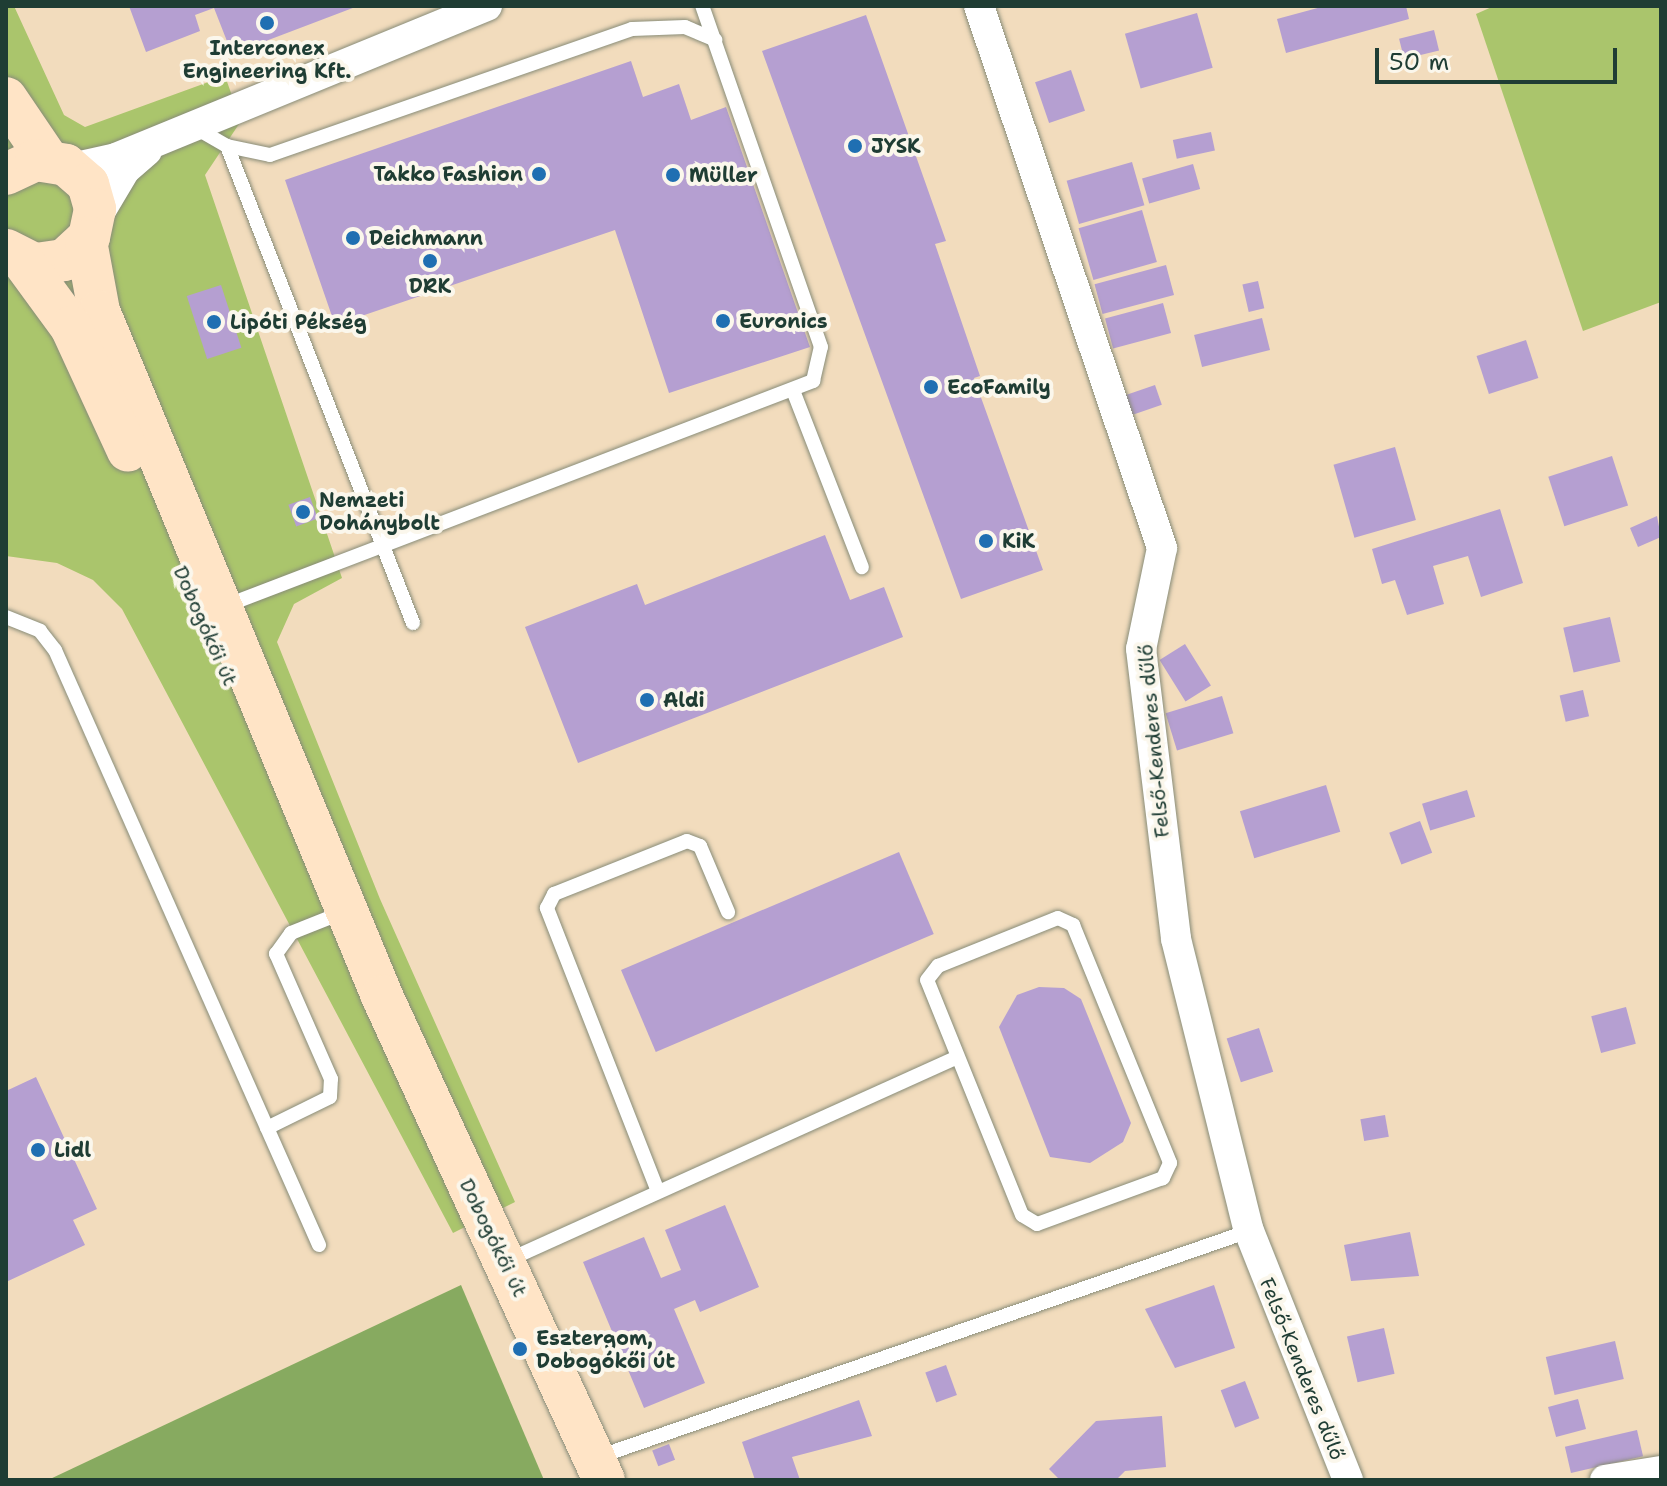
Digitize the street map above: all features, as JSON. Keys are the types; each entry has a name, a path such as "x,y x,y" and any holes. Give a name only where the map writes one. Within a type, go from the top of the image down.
{"main road":[{"path":"6,98 60,164 6,174"},
{"name":"Dobogókői út","path":"60,164 90,189 90,232 99,311 225,606 382,996"},
{"path":"11,256 58,262 90,232"},
{"name":"Dobogókői út","path":"11,256 92,371 339,914 382,996 599,1469"}],"street":[{"path":"60,164 177,131 487,6"},
{"name":"Felső-Kenderes dűlő","path":"979,6 1162,548 1141,649 1153,773 1176,939 1249,1231 1348,1480"},
{"path":"90,232 125,170 177,131"},
{"path":"1605,1480 1661,1471"}],"lane":[{"path":"225,606 794,393 813,381 821,347 702,6"},
{"path":"177,131 270,155 632,29 685,27 715,40"},
{"path":"227,146 413,623"},
{"path":"794,393 862,567"},
{"path":"6,617 40,631 55,650 319,1245"},
{"path":"657,1189 547,908 554,894 687,841 700,846 728,912"},
{"path":"267,1128 330,1097 331,1079 276,954 291,933 339,914"},
{"path":"1058,918 1073,925 1170,1163 1163,1178 1037,1224 1029,1220 957,1057 927,980 938,966 1058,918"},
{"path":"506,1261 657,1189 957,1057"},
{"path":"599,1469 1249,1231"}],"green space":[{"path":"6,6 14,6 64,115 85,127 225,76 241,121 205,175 342,578 294,604 277,642 380,899 515,1202 453,1233 122,609 93,580 57,563 6,556"},
{"path":"1494,6 1661,6 1661,302 1583,331 1476,14"},
{"path":"461,1285 544,1480 48,1480"}],"building":[{"name":"Interconex Engineering Kft.","path":"129,6 358,6 232,54 214,8 195,15 200,31 146,52"},
{"path":"1325,6 1406,6 1409,19 1286,53 1277,19"},
{"path":"1197,13 1213,68 1141,88 1125,34"},
{"path":"866,15 946,241 935,244 980,376 974,378 1043,570 961,599 762,51"},
{"path":"1434,30 1439,50 1404,59 1399,39"},
{"path":"631,61 643,97 679,84 691,120 726,107 810,347 669,393 615,230 335,325 285,180"},
{"path":"1071,70 1085,111 1049,123 1035,82"},
{"path":"1211,132 1215,151 1177,159 1173,140"},
{"path":"1132,162 1144,205 1079,224 1067,181"},
{"path":"1193,164 1200,189 1149,204 1142,179"},
{"path":"1142,210 1157,262 1093,280 1079,228"},
{"path":"1166,265 1174,295 1103,314 1095,284"},
{"path":"1258,281 1264,308 1249,312 1242,285"},
{"name":"Lipóti Pékség","path":"221,285 241,348 207,359 187,296"},
{"path":"1163,303 1171,333 1113,348 1105,319"},
{"path":"1262,318 1270,350 1202,367 1194,335"},
{"path":"1526,340 1538,378 1489,394 1477,356"},
{"path":"1155,385 1162,405 1131,416 1124,396"},
{"path":"1395,447 1416,520 1354,538 1333,465"},
{"path":"1612,456 1628,505 1564,526 1548,477"},
{"name":"Nemzeti Dohánybolt","path":"310,497 318,519 296,526 288,505"},
{"path":"1500,509 1523,583 1481,597 1468,556 1433,566 1444,604 1407,615 1395,580 1382,584 1372,549"},
{"path":"1657,516 1661,537 1638,547 1630,528"},
{"name":"Aldi","path":"825,535 850,600 884,587 903,637 578,763 525,627 637,584 645,605"},
{"path":"1610,617 1620,662 1574,673 1563,628"},
{"path":"1185,644 1211,686 1186,701 1160,660"},
{"path":"1583,690 1589,716 1566,722 1560,695"},
{"path":"1222,696 1233,733 1177,751 1166,713"},
{"path":"1326,785 1340,832 1254,858 1240,811"},
{"path":"1467,790 1475,817 1430,831 1422,804"},
{"path":"1420,821 1432,853 1401,865 1389,833"},
{"path":"899,852 934,934 656,1052 621,970"},
{"path":"1039,987 1064,988 1081,999 1131,1123 1123,1142 1090,1163 1050,1157 999,1027 1017,995"},
{"path":"1626,1007 1636,1044 1601,1053 1591,1016"},
{"path":"1259,1028 1273,1072 1241,1082 1227,1039"},
{"name":"Lidl","path":"36,1077 97,1209 73,1220 85,1245 6,1282 6,1091"},
{"path":"1385,1115 1389,1137 1364,1141 1360,1119"},
{"path":"725,1205 759,1287 700,1312 695,1300 674,1309 705,1383 644,1408 583,1262 644,1237 661,1278 681,1270 665,1230"},
{"path":"1410,1232 1419,1276 1351,1281 1344,1245"},
{"path":"1214,1285 1235,1348 1175,1368 1145,1309"},
{"path":"1384,1328 1395,1374 1358,1382 1347,1337"},
{"path":"1615,1341 1624,1379 1555,1395 1546,1357"},
{"path":"946,1365 957,1395 936,1403 925,1373"},
{"path":"1245,1381 1259,1418 1235,1428 1221,1390"},
{"path":"1578,1399 1586,1429 1556,1437 1548,1407"},
{"path":"859,1400 872,1436 792,1457 800,1480 755,1480 742,1442"},
{"path":"1162,1416 1166,1467 1125,1471 1116,1480 1060,1480 1049,1469 1096,1421"},
{"path":"1637,1430 1643,1456 1571,1473 1565,1447"},
{"path":"669,1444 675,1460 658,1466 652,1450"}],"place":[{"name":"Interconex Engineering Kft.","path":"267,23"},
{"name":"JYSK","path":"855,146"},
{"name":"Takko Fashion","path":"539,174"},
{"name":"Müller","path":"673,175"},
{"name":"Deichmann","path":"353,238"},
{"name":"DRK","path":"430,261"},
{"name":"Euronics","path":"723,321"},
{"name":"Lipóti Pékség","path":"214,322"},
{"name":"EcoFamily","path":"931,387"},
{"name":"Nemzeti Dohánybolt","path":"303,512"},
{"name":"KiK","path":"986,541"},
{"name":"Aldi","path":"647,700"},
{"name":"Lidl","path":"38,1150"},
{"name":"Esztergom, Dobogókői út","path":"520,1349"}]}
